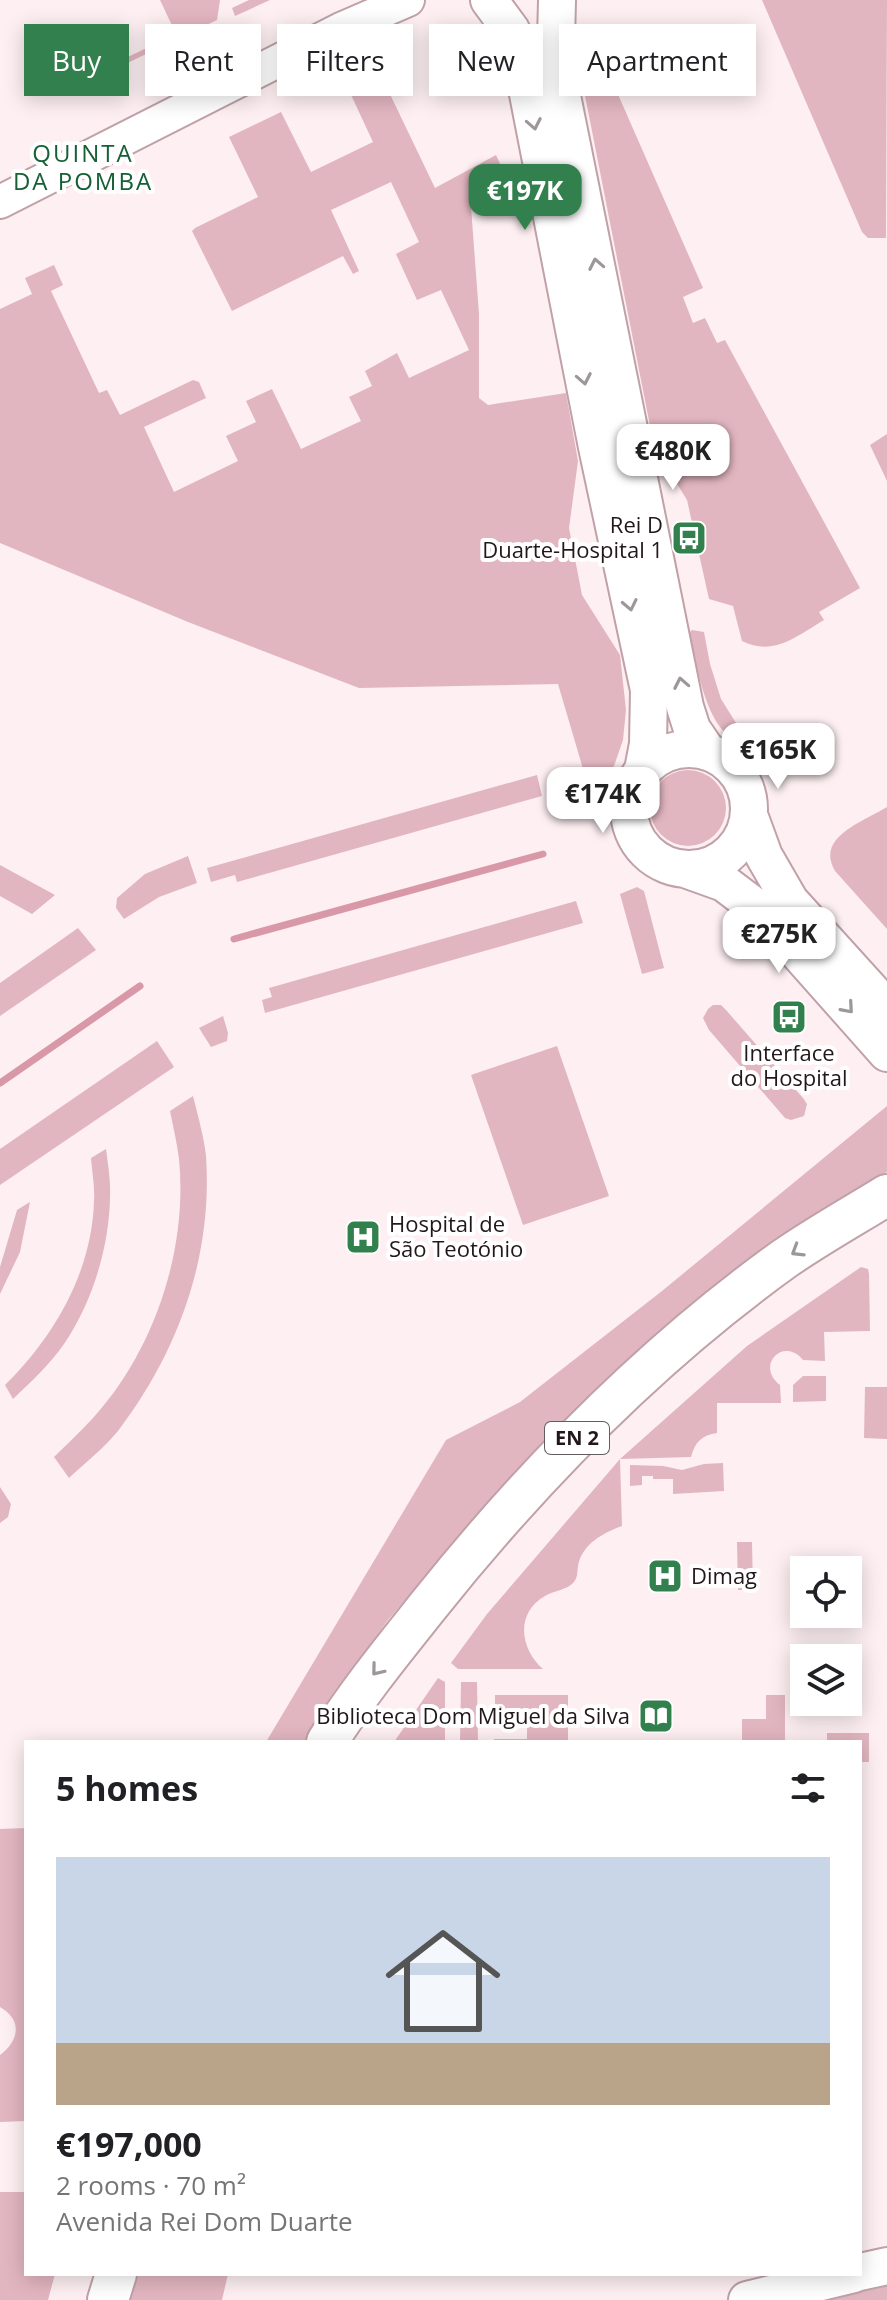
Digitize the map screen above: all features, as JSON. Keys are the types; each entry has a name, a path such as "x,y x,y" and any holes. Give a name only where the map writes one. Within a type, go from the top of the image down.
{"main road":[{"path":"489,0 511,30 519,48 597,447 649,690 648,744 643,770 631,794 631,825 638,841 650,855 666,864 724,883 761,911 887,1053"},
{"path":"498,0 515,3 532,0"},
{"path":"557,0 556,41 560,86 685,707 692,729 707,751"},
{"path":"643,770 653,760 689,748 707,751 721,758 742,780 748,797 749,815 745,832 735,848 721,860 704,867 685,869"},
{"path":"749,815 764,856 790,901 887,1008"},
{"name":"EN 2","path":"328,1740 354,1698 483,1538 604,1411 675,1345 784,1259 887,1195"},
{"name":"EN 2","path":"361,1740 461,1603 553,1497 621,1428 729,1331 887,1225"},
{"path":"862,2272 887,2266"},
{"path":"81,2300 88,2276"},
{"path":"108,2300 115,2276"},
{"path":"747,2300 846,2276"}],"street":[{"path":"0,178 369,0"},
{"path":"0,202 341,29 408,0"}],"shaded area":[{"path":"160,0 220,0 217,20 209,24 171,24"},
{"path":"249,0 270,0 235,16 232,8"},
{"path":"762,0 887,0 886,238 868,238 862,232"},
{"path":"145,49 145,55 129,62 129,56"},
{"path":"352,96 391,96 435,188 496,155 504,172 471,207 479,314 479,398 488,405 566,393 578,461 569,528 582,595 620,655 626,710 623,740 614,766 605,773 586,779 558,684 359,688 188,622 0,543 0,309 32,294 25,278 54,265 63,285 51,291 99,393 107,390 120,415 193,380 199,382 206,398 144,427 174,492 238,461 226,436 256,422 246,401 272,389 301,449 361,421 349,397 372,386 365,371 397,353 409,378 469,350 441,290 417,300 396,254 419,242 391,182 331,210 359,271 353,274 343,256 232,311 192,231 258,197 229,137 281,112 311,172 373,142"},
{"path":"585,96 619,96 703,288 683,297 693,323 705,318 717,343 725,340 860,588 819,612 824,620 794,638 764,647 742,641 733,606 709,599 687,500 654,446"},
{"path":"887,434 887,481 870,445"},
{"path":"692,630 704,632 721,699 748,742 734,739 713,716 696,663 689,633"},
{"path":"688,770 702,773 715,781 723,794 726,808 723,822 715,835 702,843 688,846 674,843 661,835 653,822 650,808 653,794 661,781 674,773"},
{"path":"537,775 542,796 237,882 235,875 211,882 207,868"},
{"path":"887,807 887,929 835,871 831,849 844,832"},
{"path":"188,856 197,883 159,897 124,919 116,908 117,898 145,874"},
{"path":"0,865 55,895 32,914 0,896"},
{"path":"637,887 644,891 664,968 642,974 620,894"},
{"path":"576,901 583,923 265,1013 262,1000 272,997 269,988"},
{"path":"78,928 96,950 0,1016 0,983"},
{"path":"713,1005 721,1005 726,1010 803,1098 807,1104 804,1116 791,1120 785,1118 709,1030 703,1018"},
{"path":"223,1016 227,1041 211,1047 199,1028"},
{"path":"157,1041 174,1067 0,1185 0,1149"},
{"path":"557,1046 609,1196 523,1225 471,1075"},
{"path":"193,1096 206,1156 207,1194 204,1230 187,1302 158,1369 139,1401 113,1437 69,1478 54,1457 115,1391 149,1331 162,1298 172,1263 180,1194 179,1159 170,1111"},
{"path":"887,1106 887,1172 824,1211 572,1415 501,1488 388,1620 331,1700 307,1740 267,1740 446,1440 520,1402 662,1291"},
{"path":"106,1149 109,1217 91,1293 64,1344 13,1399 5,1385 39,1346 78,1278 92,1227 94,1196 91,1158"},
{"path":"30,1202 20,1252 0,1294 0,1267 17,1210"},
{"path":"861,1267 868,1269 870,1331 824,1332 825,1361 803,1360 787,1351 775,1356 770,1370 780,1385 781,1403 717,1403 717,1433 700,1440 691,1457 620,1459 747,1346"},
{"path":"803,1376 826,1376 826,1401 793,1402 793,1385"},
{"path":"865,1387 887,1387 887,1439 864,1438"},
{"path":"620,1459 622,1526 589,1546 580,1558 573,1583 535,1603 525,1621 529,1652 543,1669 458,1669 451,1663 487,1614"},
{"path":"723,1463 724,1491 673,1494 673,1479 653,1479 653,1476 642,1476 642,1485 630,1486 630,1465 682,1470"},
{"path":"0,1487 11,1504 8,1517 0,1523"},
{"path":"737,1542 752,1542 753,1590 738,1590"},
{"path":"438,1678 445,1682 445,1740 395,1740"},
{"path":"461,1682 477,1682 478,1740 460,1740"},
{"path":"495,1695 568,1695 568,1740 494,1740 527,1739 527,1715 495,1714"},
{"path":"766,1695 785,1695 785,1740 742,1740 742,1719 766,1719"},
{"path":"827,1733 869,1733 869,1762 862,1762 862,1740 827,1740"},
{"path":"24,1828 24,2121 0,2122 0,2055 11,2043 16,2031 12,2018 0,2007 0,1829"},
{"path":"0,2192 24,2192 24,2276 54,2276 48,2300 0,2300"},
{"path":"135,2276 228,2276 222,2300 129,2300"},
{"path":"887,2279 887,2300 801,2300"}],"waterway":[{"path":"234,939 543,854"},
{"path":"0,1083 140,986"}],"place":[{"name":"Rei D Duarte-Hospital 1","path":"689,538"},
{"name":"Interface do Hospital","path":"789,1017"},
{"name":"Hospital de São Teotónio","path":"363,1237"},
{"name":"Dimag","path":"665,1576"},
{"name":"Biblioteca Dom Miguel da Silva","path":"656,1716"}],"district":[{"name":"QUINTA DA POMBA","path":"83,168"}]}
